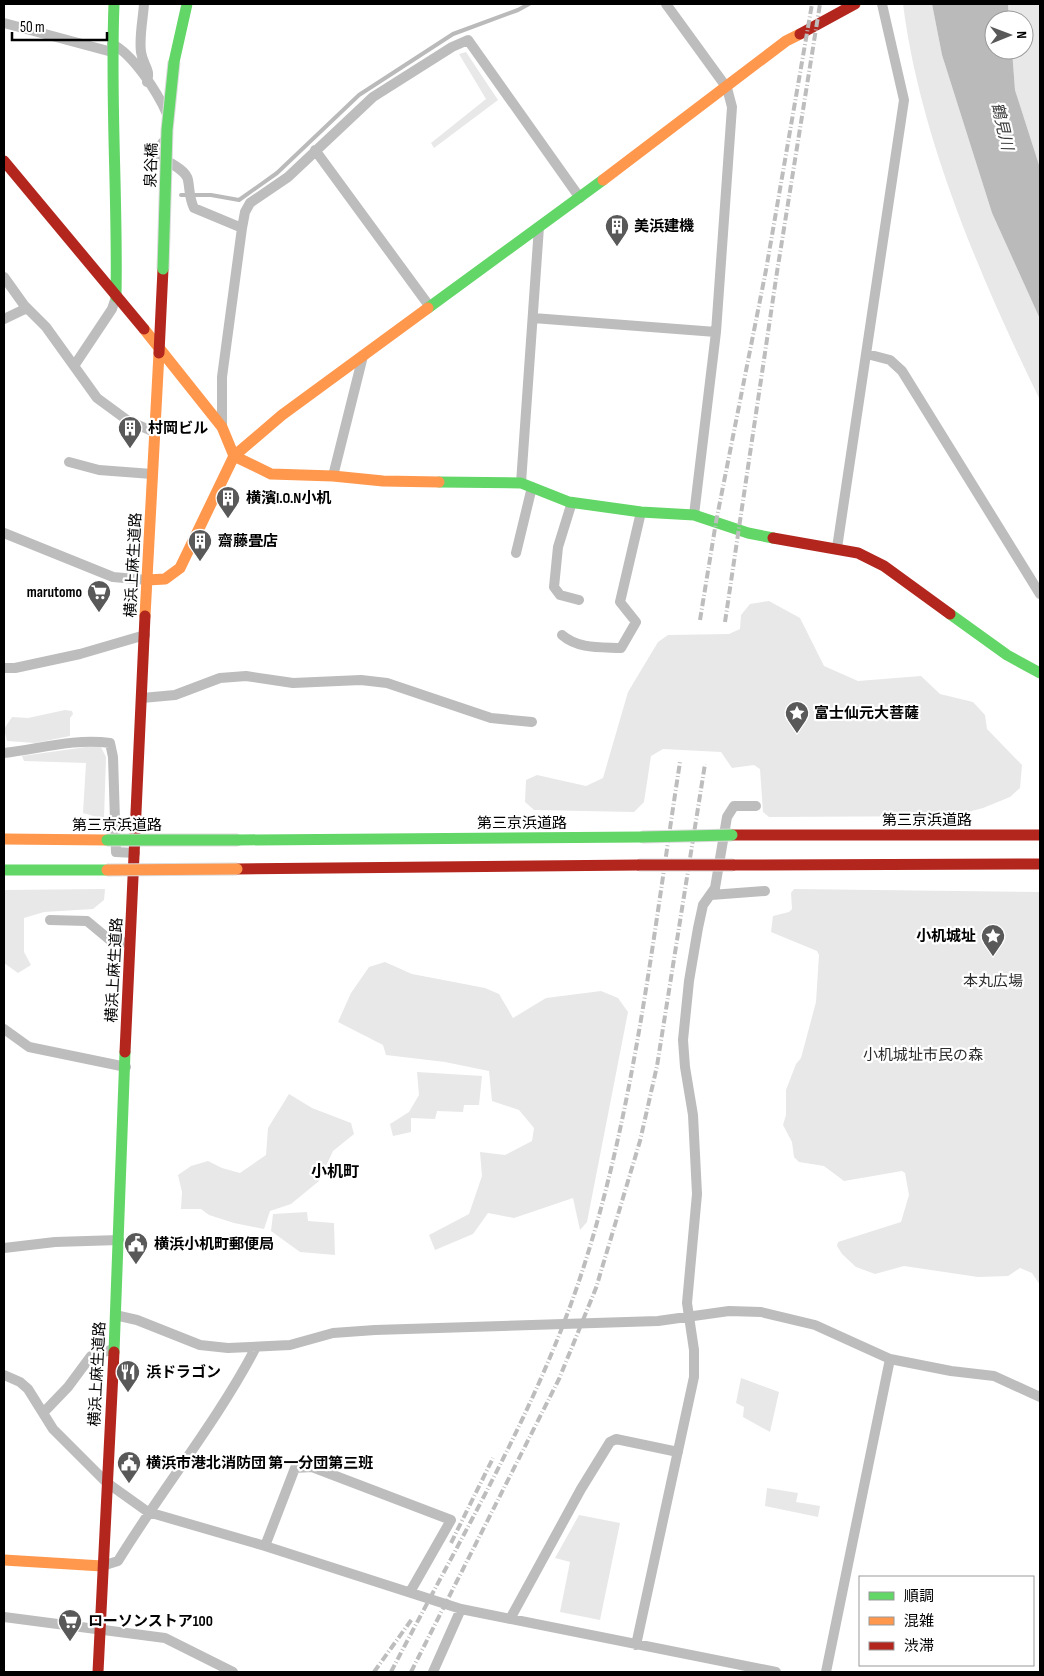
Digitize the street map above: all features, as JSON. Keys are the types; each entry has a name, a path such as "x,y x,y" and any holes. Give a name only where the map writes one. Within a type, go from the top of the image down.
{"main road":[{"path":"114,4 112,48 117,235 116,297"},
{"name":"泉谷橋","path":"163,269 167,130 174,62 187,4"},
{"path":"147,580 165,579 180,568 234,456 282,415 580,198 727,88 786,41 855,4"},
{"path":"4,161 159,346 222,427 234,456 271,474 333,476 383,481 526,485 572,502 641,512 694,515 748,533 838,548 866,555 1008,655 1040,673"},
{"name":"横浜上麻生道路","path":"98,1672 119,1240 129,943 163,269"},
{"name":"第三京浜道路","path":"4,839 238,840 732,835 1040,835"},
{"path":"4,870 1040,864"},
{"path":"4,1560 102,1566"}],"street":[{"path":"144,4 141,46 142,54 150,72 148,82"},
{"path":"666,4 727,88 731,98 732,124 716,332 694,515"},
{"path":"838,548 904,100 882,4"},
{"path":"4,23 112,48 128,55 163,104 171,121 170,135 159,147 158,155 183,171 188,178 189,195 194,208 242,228"},
{"path":"222,427 222,377 245,212 250,203 288,177 372,97 452,47 468,40 580,198"},
{"path":"315,150 430,307"},
{"path":"516,552 526,485 539,227"},
{"path":"4,277 27,308 46,327 97,398 127,420 154,432"},
{"path":"74,366 112,309 116,297"},
{"path":"5,321 27,308"},
{"path":"533,318 716,332"},
{"path":"867,354 890,360 902,370 1040,594"},
{"path":"333,476 363,356"},
{"path":"69,462 99,470 152,474"},
{"path":"572,502 558,547 554,587 560,595 579,600"},
{"path":"562,635 569,641 589,647 621,648 636,622 620,602 641,512"},
{"path":"4,533 114,577 147,580"},
{"path":"4,668 80,654 144,635"},
{"path":"142,698 175,695 220,678 246,676 293,683 361,680 387,683 491,718 532,722"},
{"path":"4,753 88,740 110,743 113,757 116,852 135,853"},
{"path":"636,1645 694,1377 694,1350 688,1316 697,1194 693,1115 685,1068 683,1040 693,954 704,905 715,888 727,818 734,806 756,806"},
{"path":"711,895 765,891"},
{"path":"50,920 86,921 111,940 129,943"},
{"path":"4,1028 29,1047 126,1067"},
{"path":"4,1248 55,1242 119,1240"},
{"path":"115,1315 137,1320 200,1345 255,1348 290,1345 333,1333 658,1322 729,1311 761,1312 815,1324 890,1359 951,1371 994,1376 1040,1397"},
{"path":"102,1566 118,1561 148,1512 235,1386 255,1348"},
{"path":"43,1412 68,1387 91,1356 114,1349"},
{"path":"826,1672 890,1359"},
{"path":"4,1375 20,1382 43,1412 53,1429 106,1482 148,1512 264,1546 461,1609 776,1672"},
{"path":"510,1619 580,1489 610,1442 616,1439 678,1452"},
{"path":"264,1546 295,1468 312,1467 451,1520 410,1592"},
{"path":"433,1672 461,1609"},
{"path":"4,1617 173,1640 233,1672"}],"green space":[{"path":"903,4 932,4 942,55 992,213 1040,319 1040,400 975,257 938,156 911,55"},
{"path":"1008,4 1040,4 1040,168 1015,90 1013,60 1034,60 1034,10 1008,10"},
{"path":"466,52 498,100 434,148 431,143 486,99 459,54"},
{"path":"769,601 800,618 824,666 858,681 921,676 940,694 973,702 985,715 987,729 1022,765 1020,788 1010,797 983,808 953,816 769,817 763,812 760,769 754,765 732,768 721,752 663,749 651,756 644,802 634,812 534,810 525,802 526,780 537,775 586,786 603,778 628,692 658,642 668,635 729,634 740,629 741,615 750,604"},
{"path":"65,710 72,711 73,714 70,718 70,736 35,743 7,741 4,729 12,717 28,718"},
{"path":"100,745 106,757 104,819 83,813 86,763 24,761 22,756"},
{"path":"105,889 104,900 93,909 44,912 24,918 24,952 31,965 18,973 4,963 4,890"},
{"name":"小机城址市民の森","path":"794,889 1040,892 1040,1285 1032,1273 1020,1268 1008,1276 978,1277 904,1266 875,1274 856,1267 842,1254 837,1246 838,1242 901,1222 909,1195 905,1173 902,1171 844,1181 824,1166 799,1162 794,1157 792,1142 783,1125 786,1115 786,1090 796,1064 801,1058 816,1002 819,955 817,951 771,932 773,916 789,912 792,909 791,893"},
{"path":"385,962 412,974 485,988 499,994 513,1018 546,998 601,991 618,998 628,1012 587,1222 580,1230 573,1198 514,1218 488,1213 473,1234 435,1250 429,1235 469,1214 482,1176 480,1152 505,1155 532,1141 534,1128 519,1110 492,1101 489,1071 445,1062 386,1055 383,1045 338,1022 351,993 369,967"},
{"path":"417,1072 482,1076 479,1105 464,1105 463,1112 437,1111 435,1119 411,1118 411,1132 393,1136 390,1124 409,1112 419,1095"},
{"path":"289,1094 312,1108 351,1123 354,1134 333,1151 319,1181 291,1204 270,1211 264,1229 234,1223 209,1215 201,1209 181,1209 182,1192 178,1175 191,1166 208,1161 222,1168 240,1173 266,1155 268,1128"},
{"path":"307,1212 308,1221 334,1223 335,1255 300,1252 271,1231 273,1214"},
{"path":"741,1378 779,1392 770,1432 743,1417 744,1407 736,1403"},
{"path":"767,1488 798,1493 796,1502 820,1506 818,1517 765,1506"},
{"path":"579,1515 620,1523 600,1620 560,1612 570,1562 555,1558"}],"water":[{"name":"鶴見川","path":"932,4 1008,4 1008,10 984,10 984,60 1013,60 1015,90 1040,168 1040,319 992,213 942,55"}],"waterway":[{"path":"181,195 211,195 239,200 277,173 359,95 453,34 518,10 529,4"}],"railway":[{"path":"700,620 716,522 766,270 812,4"},
{"path":"725,622 777,272 820,4"},
{"path":"391,1672 516,1433 539,1384 578,1284 614,1157 628,1092 651,960 680,762"},
{"path":"411,1672 559,1379 596,1288 640,1141 657,1066 705,764"},
{"path":"451,1543 493,1458"},
{"path":"374,1672 412,1619"}],"traffic: fast":[{"path":"114,4 116,297"},
{"path":"174,62 187,4"},
{"path":"163,269 167,130 174,62"},
{"path":"428,308 603,180"},
{"path":"439,482 521,483 569,502 641,512 694,515 748,533 773,538"},
{"path":"950,614 1007,655 1040,673"},
{"path":"642,837 732,835"},
{"path":"238,840 642,837"},
{"path":"107,840 238,840"},
{"path":"4,870 107,870"},
{"path":"114,1352 125,1052"}],"traffic: slow":[{"path":"603,180 786,41 800,34"},
{"path":"147,580 165,579 180,568 234,456 282,415 428,308"},
{"path":"144,329 222,427 234,456 271,474 333,476 383,481 439,482"},
{"path":"145,616 159,353"},
{"path":"4,839 107,840"},
{"path":"107,870 237,869"},
{"path":"4,1560 102,1566"}],"traffic: jam":[{"path":"800,34 855,4"},
{"path":"4,161 144,329"},
{"path":"159,353 163,269"},
{"path":"773,538 858,553 884,566 950,614"},
{"path":"125,1052 145,616"},
{"path":"732,835 1040,835"},
{"path":"733,865 1040,864"},
{"path":"237,869 639,865"},
{"path":"639,865 733,865"},
{"path":"98,1672 114,1352"}],"place":[{"name":"美浜建機","path":"617,247"},
{"name":"村岡ビル","path":"130,449"},
{"name":"横濱I.O.N小机","path":"228,519"},
{"name":"齋藤畳店","path":"200,562"},
{"name":"marutomo","path":"99,613"},
{"name":"富士仙元大菩薩","path":"797,734"},
{"name":"小机城址","path":"993,957"},
{"name":"横浜小机町郵便局","path":"136,1265"},
{"name":"浜ドラゴン","path":"128,1393"},
{"name":"横浜市港北消防団 第一分団第三班","path":"129,1484"},
{"name":"ローソンストア100","path":"70,1642"}],"district":[{"name":"小机町","path":"335,1171"}],"park label":[{"name":"本丸広場","path":"993,981"}]}
